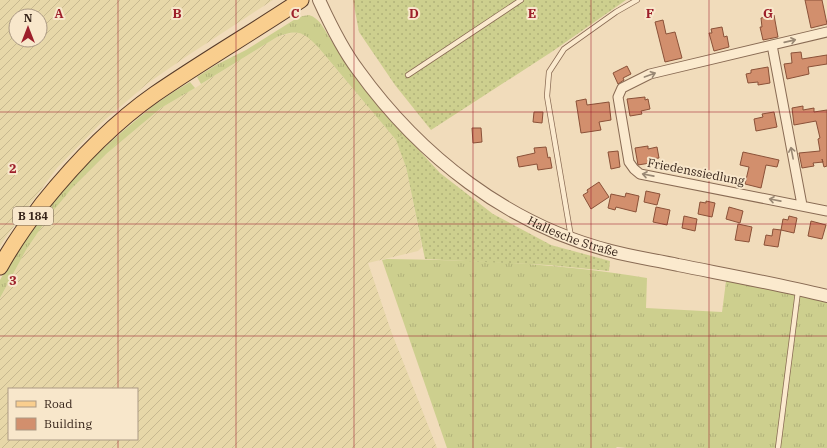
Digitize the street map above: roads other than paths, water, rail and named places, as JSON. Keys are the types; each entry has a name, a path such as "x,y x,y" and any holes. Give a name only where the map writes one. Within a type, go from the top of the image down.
{"main road":[{"name":"B 184","path":"0,267 25,226 44,202 72,169 105,135 154,95 301,0"}],"street":[{"name":"Hallesche Straße","path":"318,0 343,47 368,83 414,136 434,155 470,184 508,209 528,220 571,238 611,251 827,296"},
{"name":"Friedenssiedlung","path":"827,32 650,74 622,88 618,98 629,162 640,174 827,211"},
{"path":"772,45 802,206"}],"lane":[{"path":"408,75 521,0"},
{"path":"571,238 547,96 549,72 564,49 616,12 637,0"},
{"path":"778,448 798,289"}]}
